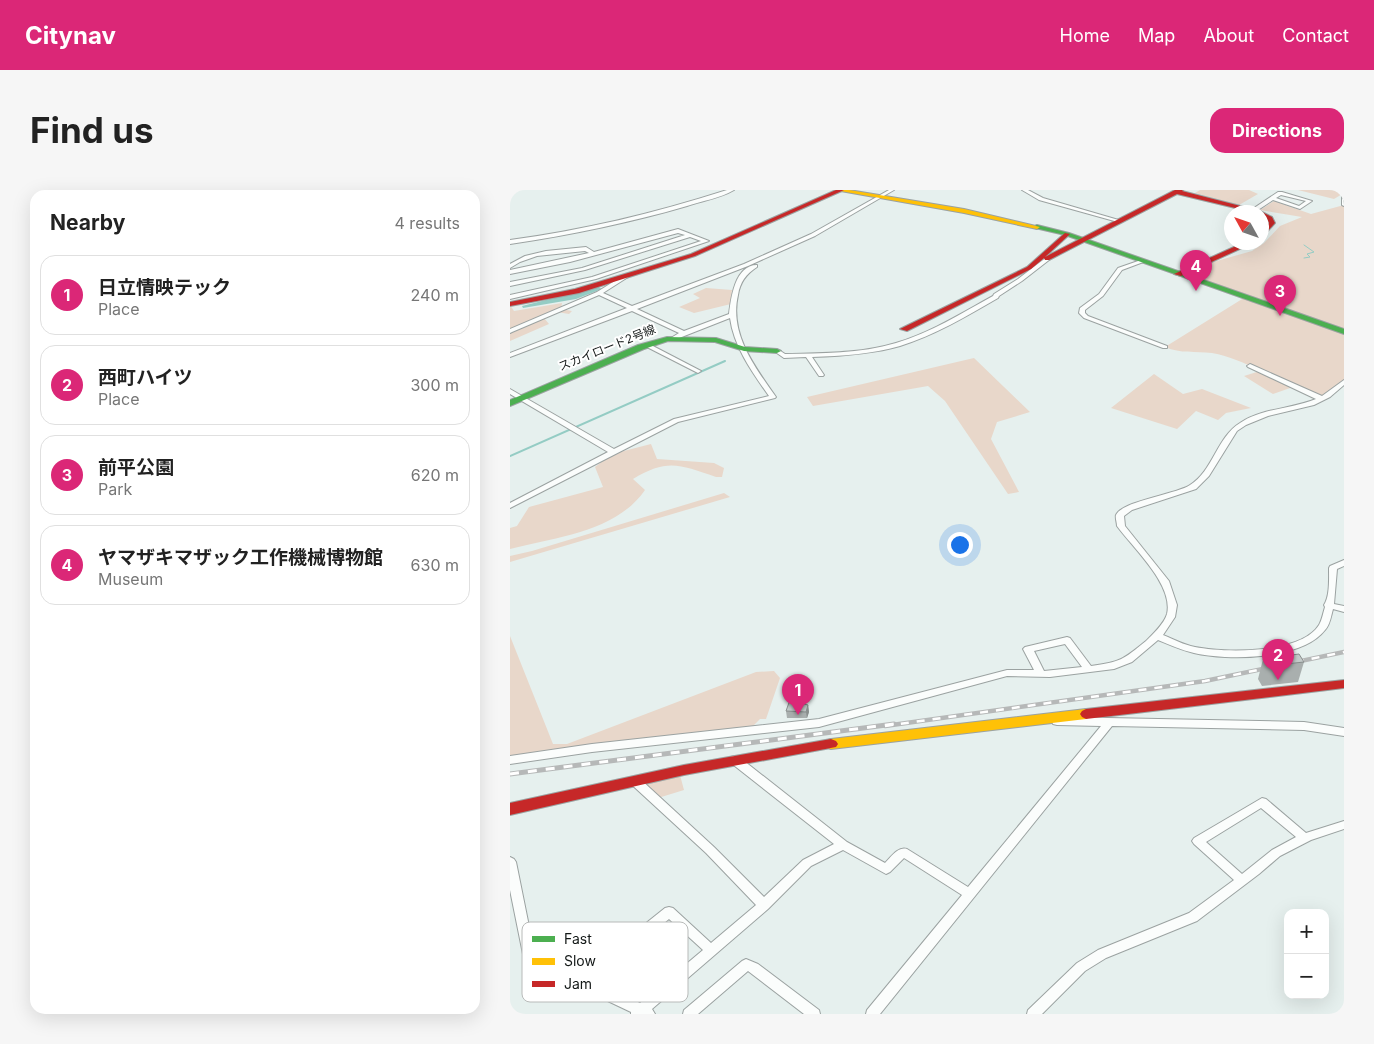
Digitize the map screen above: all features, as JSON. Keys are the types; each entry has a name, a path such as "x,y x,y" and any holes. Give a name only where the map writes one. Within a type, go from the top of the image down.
{"street":[{"path":"510,242 613,225 681,207 732,190"},
{"path":"510,304 576,291 694,256 839,190 964,212 1085,239 1178,274 1344,332"},
{"path":"510,506 676,420 773,398 733,327 734,295 746,270 832,230 892,190"},
{"path":"1024,190 1041,199 1120,221"},
{"path":"1268,190 1310,201 1300,208 1273,198"},
{"path":"777,351 784,356 872,349 914,339 996,297 996,294 1020,280 1047,259 1178,191 1231,205"},
{"path":"1266,205 1280,193"},
{"path":"1344,196 1344,205"},
{"path":"510,355 746,264 813,235 855,213"},
{"path":"510,270 544,265 593,254 678,231 706,241 594,278 510,297"},
{"path":"904,330 1029,268 1067,234"},
{"path":"510,284 583,269 691,235"},
{"path":"615,248 642,262"},
{"path":"510,270 516,262 544,254 586,249 593,254"},
{"path":"1178,274 1238,250"},
{"path":"1143,261 1120,269 1110,286 1082,309 1082,313 1086,317 1165,347"},
{"path":"544,265 560,286"},
{"path":"510,331 599,293 626,276"},
{"path":"599,293 632,308 679,336 732,315"},
{"name":"スカイロード2号線","path":"510,403 647,345 679,336 716,340 744,349 777,351"},
{"path":"647,345 698,371"},
{"path":"807,354 821,375"},
{"path":"1250,366 1322,399"},
{"path":"510,760 592,748 820,723 1008,673 1041,674 1089,670 1114,666 1129,660 1158,636 1171,616 1173,605 1170,593 1155,567 1121,526 1120,515 1129,508 1193,487 1206,474 1234,430 1240,425 1273,412 1322,399 1344,382"},
{"path":"510,391 613,452"},
{"path":"1158,636 1194,650 1218,653 1289,649 1310,640 1318,632 1325,620 1334,583 1334,568 1344,563"},
{"path":"1334,583 1344,585"},
{"path":"1328,605 1344,609"},
{"path":"1041,674 1028,648 1067,640 1089,670"},
{"path":"510,809 735,760 832,744 1344,684"},
{"path":"1030,720 1304,726 1344,732"},
{"path":"872,1014 1109,722"},
{"path":"735,760 843,845 886,869 903,852 970,894"},
{"path":"635,781 710,850 764,905"},
{"path":"1242,881 1198,841 1262,802 1305,838"},
{"path":"1033,1014 1081,967 1102,954 1193,917 1276,853 1305,838 1343,827"},
{"path":"688,971 764,905 807,863 843,845"},
{"path":"510,862 522,922"},
{"path":"656,922 669,912 680,922"},
{"path":"688,929 711,950"},
{"path":"689,1014 746,965 754,968 814,1014"},
{"path":"620,1002 642,1013 654,1002"}],"shaded area":[{"path":"1200,190 1249,190 1258,194 1239,205 1195,193"},
{"path":"1298,190 1344,190 1344,193 1334,199"},
{"path":"1274,201 1311,214 1344,205 1344,381 1322,399 1293,387 1273,394 1244,376 1260,371 1243,363 1212,353 1182,351 1165,347 1247,296 1187,274 1206,264 1254,250 1269,250 1269,238 1280,226 1302,217 1269,212 1268,205"},
{"path":"706,288 732,290 731,304 694,313 679,307 700,298 693,294"},
{"path":"562,303 561,309 572,311 569,314 557,312 544,318 549,324 510,341 510,305 514,311"},
{"path":"974,358 1030,412 997,422 991,439 1019,492 1008,494 945,401 928,386 813,406 807,397"},
{"path":"1154,374 1183,394 1202,389 1251,408 1226,413 1218,420 1196,411 1177,429 1111,408"},
{"path":"651,444 657,459 714,463 724,468 722,477 683,467 665,466 656,468 633,479 645,490 633,504 602,524 584,531 510,549 510,528 517,526 529,507 603,487 595,467 612,454"},
{"path":"724,493 730,497 510,562 510,556"},
{"path":"510,636 553,744 567,744 756,672 774,671 780,678 766,719 760,719 753,726 510,758"},
{"path":"680,775 684,790 658,798 646,783"}],"water":[{"path":"598,287 602,289 576,299 523,308 522,306"}],"building":[{"path":"1299,654 1304,662 1267,666 1263,659"},
{"path":"791,697 805,699 804,704 808,705 806,712 786,711"}],"waterway":[{"path":"1304,245 1314,252 1307,254 1310,257 1304,258"},
{"path":"510,456 725,361"}],"railway":[{"path":"885,726 1205,681 1344,652"},
{"path":"510,774 894,724"}],"traffic: fast":[{"path":"1037,227 1067,234 1344,332"},
{"path":"510,403 641,347 667,339 716,340 744,349 777,351"}],"traffic: slow":[{"path":"838,190 964,211 1037,227"},
{"path":"831,744 1086,714"}],"traffic: jam":[{"path":"510,304 576,291 693,255 841,190"},
{"path":"1047,259 1180,190"},
{"path":"1177,192 1230,205"},
{"path":"1269,218 1272,223 1269,226"},
{"path":"904,329 1029,268 1067,234"},
{"path":"1178,274 1234,250"},
{"path":"1086,714 1344,684"},
{"path":"510,809 684,770 831,744"}],"place":[{"name":"ヤマザキマザック工作機械博物館","path":"1196,291"},
{"name":"前平公園","path":"1280,316"},
{"name":"西町ハイツ","path":"1278,680"},
{"name":"日立情映テック","path":"798,715"}]}
